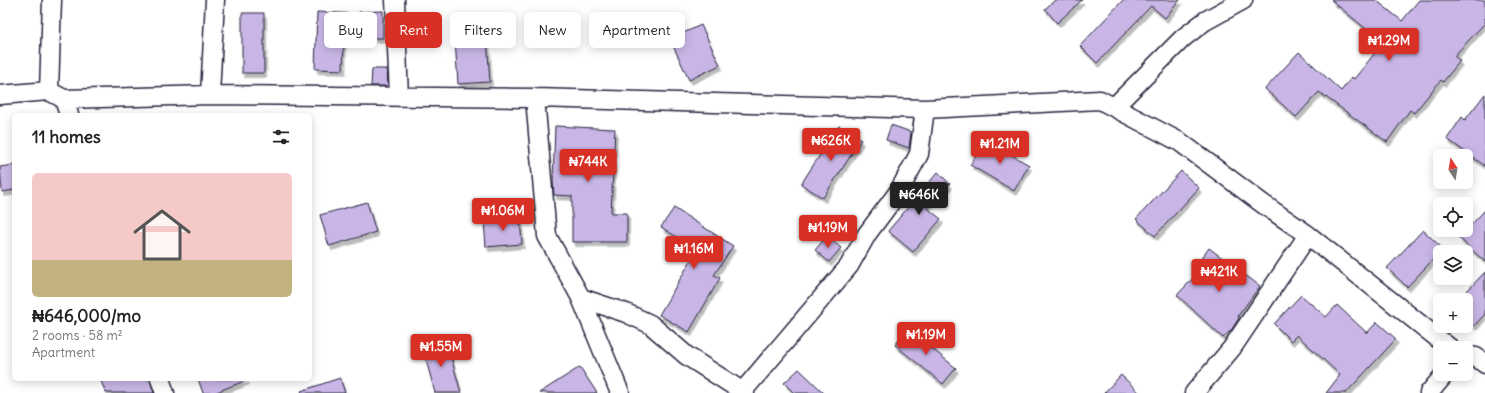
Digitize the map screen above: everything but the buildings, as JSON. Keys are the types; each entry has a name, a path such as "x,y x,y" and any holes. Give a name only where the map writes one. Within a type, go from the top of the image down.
{"street":[{"path":"52,0 61,102"},
{"path":"210,96 215,0"},
{"path":"395,0 399,97"},
{"path":"1114,107 1182,38 1204,21 1243,0"},
{"path":"0,95 61,102 210,96 535,98 925,109 1100,100 1180,142 1308,236 1441,341"},
{"path":"535,98 546,236 581,298 620,393"},
{"path":"581,298 626,312 650,324 687,356 744,392 849,266 867,234 899,191 919,154 925,109"},
{"path":"1194,393 1232,348 1308,236"},
{"path":"161,381 165,393"},
{"path":"1429,393 1439,381"}]}
